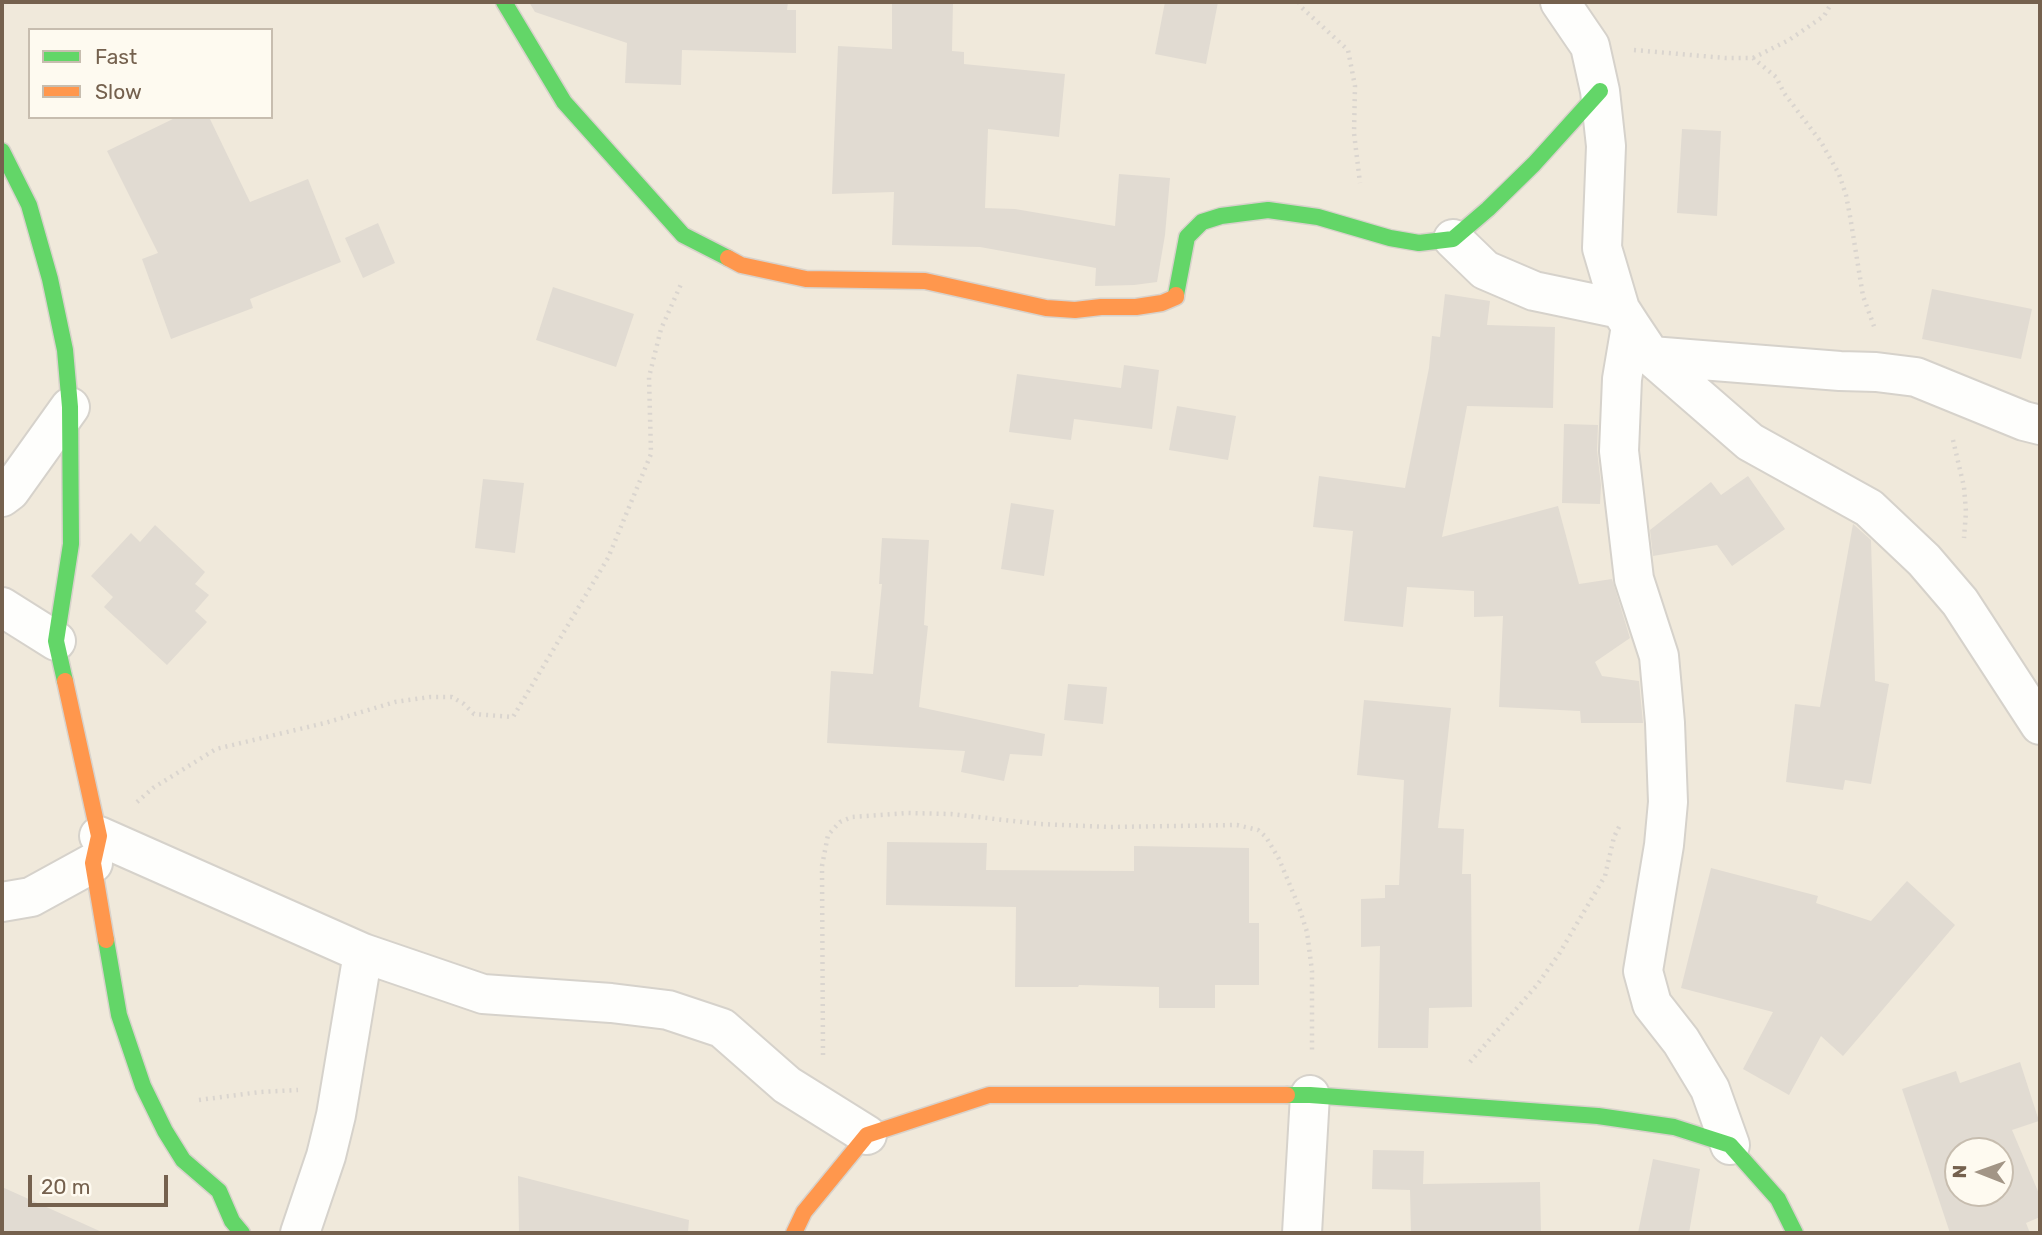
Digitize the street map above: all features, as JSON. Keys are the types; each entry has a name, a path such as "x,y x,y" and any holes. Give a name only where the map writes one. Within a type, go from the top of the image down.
{"street":[{"path":"504,2 564,102 683,235 741,265 806,279 925,281 1045,307 1075,310 1136,307 1161,303 1176,297 1187,237 1202,222 1221,216 1268,210 1318,217 1390,238 1419,243 1453,239 1534,164 1600,91"},
{"path":"1560,2 1590,46 1600,91 1606,146 1602,248 1634,331 1751,442 1869,508 1924,560 1960,602 2040,725"},
{"path":"2,151 29,205 50,279 65,350 70,407 71,544 56,641 96,850 119,1015 143,1086 164,1131 183,1160 219,1191 232,1221 243,1233"},
{"path":"1453,239 1485,270 1634,331 1916,377 1978,404 2040,425"},
{"path":"1634,331 1622,379 1619,451 1634,579 1659,656 1668,802 1664,845 1643,971 1652,1004 1681,1041 1710,1089 1731,1145 1778,1199 1795,1233"},
{"path":"2,497 10,491 70,407"},
{"path":"2,607 56,641"},
{"path":"2,902 31,897 96,850"},
{"path":"96,850 363,953 483,994 668,1010 722,1028 787,1085 867,1135"},
{"path":"300,1233 326,1156 363,953"},
{"path":"794,1233 804,1212 867,1135 989,1095 1310,1095 1598,1116 1674,1127 1731,1145"},
{"path":"1302,1233 1310,1095"}],"path":[{"path":"1299,2 1300,6 1348,50 1356,86 1354,134 1361,196 1390,238"},
{"path":"1590,46 1753,58 1789,40 1824,16 1832,2"},
{"path":"1753,58 1776,77 1784,93 1821,142 1839,174 1846,195 1863,296 1897,374"},
{"path":"96,850 153,788 216,749 312,726 371,708 430,697 452,697 474,714 513,717 608,558 651,454 649,377 661,329 700,243"},
{"path":"1935,383 1951,432 1964,487 1966,512 1960,602"},
{"path":"1437,1104 1537,985 1559,954 1605,876 1619,827 1667,777"},
{"path":"829,1112 824,1070 822,982 822,866 828,835 840,822 852,817 907,813 951,814 1063,825 1237,825 1258,830 1271,845 1288,879 1310,941 1313,1009 1310,1095"},
{"path":"153,1107 260,1091 340,1088"}],"shaded area":[{"path":"2,2 2040,2 2040,1233 2,1233"}],"building":[{"path":"529,2 788,2 787,10 796,10 796,53 682,50 681,85 625,83 627,43 535,12"},
{"path":"892,2 953,2 952,51 964,52 964,64 1065,74 1059,137 988,129 985,208 1015,209 1115,226 1119,174 1170,178 1165,235 1157,282 1095,286 1096,268 980,247 892,245 894,192 832,194 838,46 892,49"},
{"path":"1165,2 1218,2 1206,64 1155,54"},
{"path":"173,119 210,119 250,202 308,179 341,262 250,299 253,308 171,339 142,259 158,253 107,151"},
{"path":"1682,129 1721,131 1717,216 1677,213"},
{"path":"378,223 395,263 363,278 345,238"},
{"path":"553,287 634,314 616,367 536,340"},
{"path":"1932,289 2032,309 2021,359 1922,339"},
{"path":"1445,294 1490,301 1487,325 1555,327 1553,408 1467,406 1442,537 1558,506 1579,584 1612,579 1630,638 1595,662 1602,676 1639,681 1643,723 1581,723 1580,711 1499,707 1503,616 1474,617 1474,591 1407,587 1403,627 1344,621 1353,531 1313,527 1319,476 1405,488 1429,368 1432,336 1440,337"},
{"path":"1124,365 1159,370 1152,429 1074,419 1071,440 1009,432 1017,374 1121,388"},
{"path":"1177,406 1236,416 1228,460 1169,450"},
{"path":"1564,424 1598,425 1600,504 1562,503"},
{"path":"1748,476 1785,529 1732,566 1717,545 1653,556 1650,530 1711,482 1721,495"},
{"path":"483,479 524,483 515,553 475,548"},
{"path":"1011,503 1054,510 1044,576 1001,569"},
{"path":"1853,524 1871,540 1875,681 1889,684 1871,784 1845,780 1843,790 1786,782 1795,704 1820,707"},
{"path":"155,525 205,572 195,584 209,595 195,611 207,622 167,665 104,607 113,597 91,576 131,533 140,542"},
{"path":"882,538 929,540 924,625 928,626 919,707 1045,734 1042,756 1010,754 1004,781 961,772 965,751 827,743 831,671 873,674 882,584 879,584"},
{"path":"1068,684 1107,687 1103,724 1064,720"},
{"path":"1364,700 1451,708 1438,828 1464,829 1462,874 1471,874 1472,1007 1429,1008 1428,1048 1378,1048 1380,946 1361,947 1361,899 1385,898 1385,885 1399,885 1404,780 1357,775"},
{"path":"887,842 987,843 986,870 1134,871 1134,846 1249,848 1249,923 1259,923 1259,985 1215,985 1215,1008 1159,1008 1159,987 1015,987 1016,907 886,905"},
{"path":"1711,868 1818,896 1816,903 1871,921 1907,881 1955,925 1843,1056 1821,1036 1789,1095 1743,1069 1773,1012 1681,988"},
{"path":"2020,1062 2039,1121 2012,1130 2040,1196 2040,1217 2026,1223 2030,1233 1950,1233 1902,1089 1956,1071 1960,1083"},
{"path":"1373,1150 1424,1151 1423,1184 1540,1182 1541,1233 1411,1233 1410,1190 1372,1189"},
{"path":"1653,1159 1700,1169 1689,1233 1638,1233"},
{"path":"518,1176 689,1220 688,1233 519,1233"},
{"path":"2,1187 104,1233 2,1233"}],"traffic: fast":[{"path":"504,2 564,102 683,235 728,258"},
{"path":"1176,295 1187,237 1202,222 1221,216 1268,210 1318,217 1390,238 1419,243 1453,239 1534,164 1600,91"},
{"path":"2,151 29,205 50,279 65,350 70,407 71,544 56,641 65,681"},
{"path":"106,940 119,1015 143,1086 183,1160 219,1191 232,1221 242,1233"},
{"path":"1287,1095 1598,1116 1674,1127 1730,1145 1778,1199 1795,1233"}],"traffic: slow":[{"path":"728,258 741,265 806,279 925,281 1046,308 1075,310 1136,307 1162,303 1176,295"},
{"path":"65,681 99,836 93,863 106,940"},
{"path":"794,1233 804,1212 867,1135 989,1095 1287,1095"}]}
